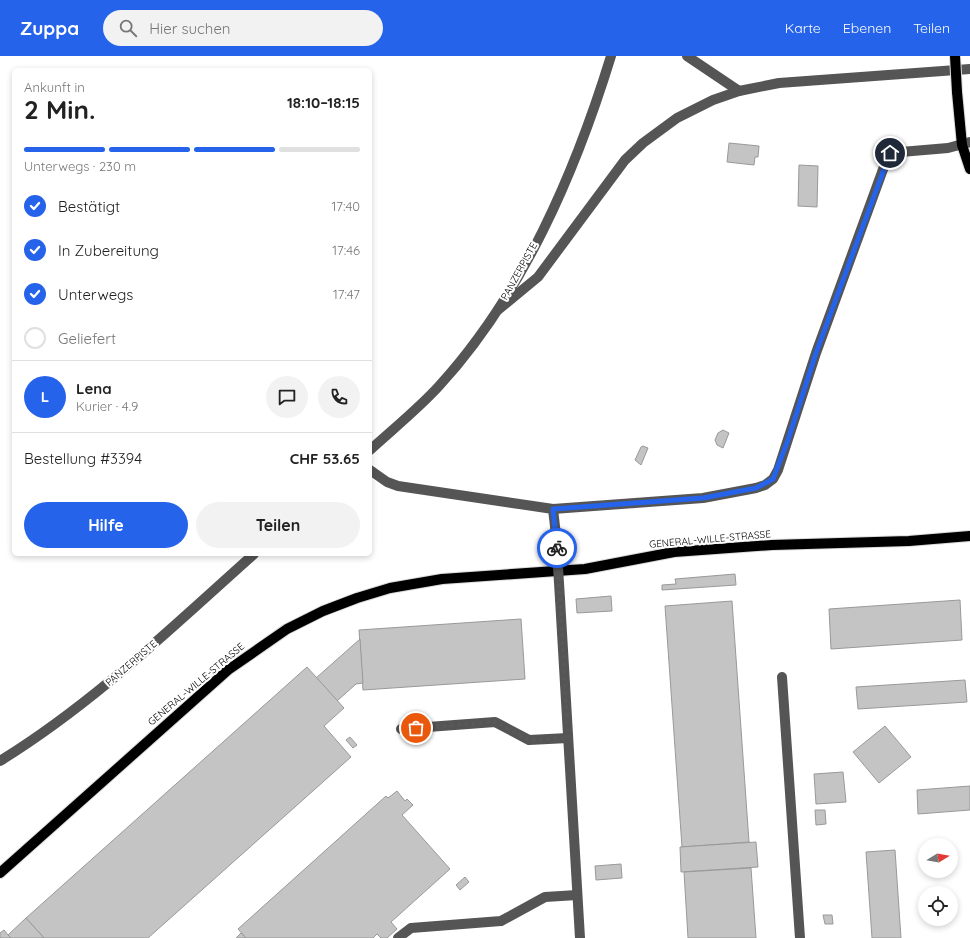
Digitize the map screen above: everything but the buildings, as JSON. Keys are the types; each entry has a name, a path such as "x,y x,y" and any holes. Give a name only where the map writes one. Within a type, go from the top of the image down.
{"main road":[{"path":"955,56 957,92 970,169"},
{"name":"GENERAL-WILLE-STRASSE","path":"0,873 228,670 287,629 323,611 357,598 390,588 442,579 584,569 674,552 772,545 909,541 970,536"}],"street":[{"name":"PANZERPISTE","path":"372,448 439,387 498,310 526,262 556,202 581,140 611,56"},
{"path":"687,56 739,91"},
{"path":"498,310 538,277 625,160 643,143 677,118 714,100 739,91 779,83 970,69"},
{"path":"372,471 387,482 398,486 553,509 703,498 756,488 773,479 788,440 819,345 889,153 948,148 966,143"},
{"path":"553,509 556,535 580,938"},
{"name":"PANZERPISTE","path":"0,761 64,719 106,686 252,556"},
{"path":"782,677 800,938"},
{"path":"401,729 495,722 529,740 568,738"},
{"path":"398,938 411,928 501,921 545,897 577,895"}],"way so far":[{"path":"416,728 495,722 529,740 568,738 557,548"}],"route":[{"path":"557,548 553,509 703,498 756,488 766,485 773,479 778,470 816,353 890,153"}]}
